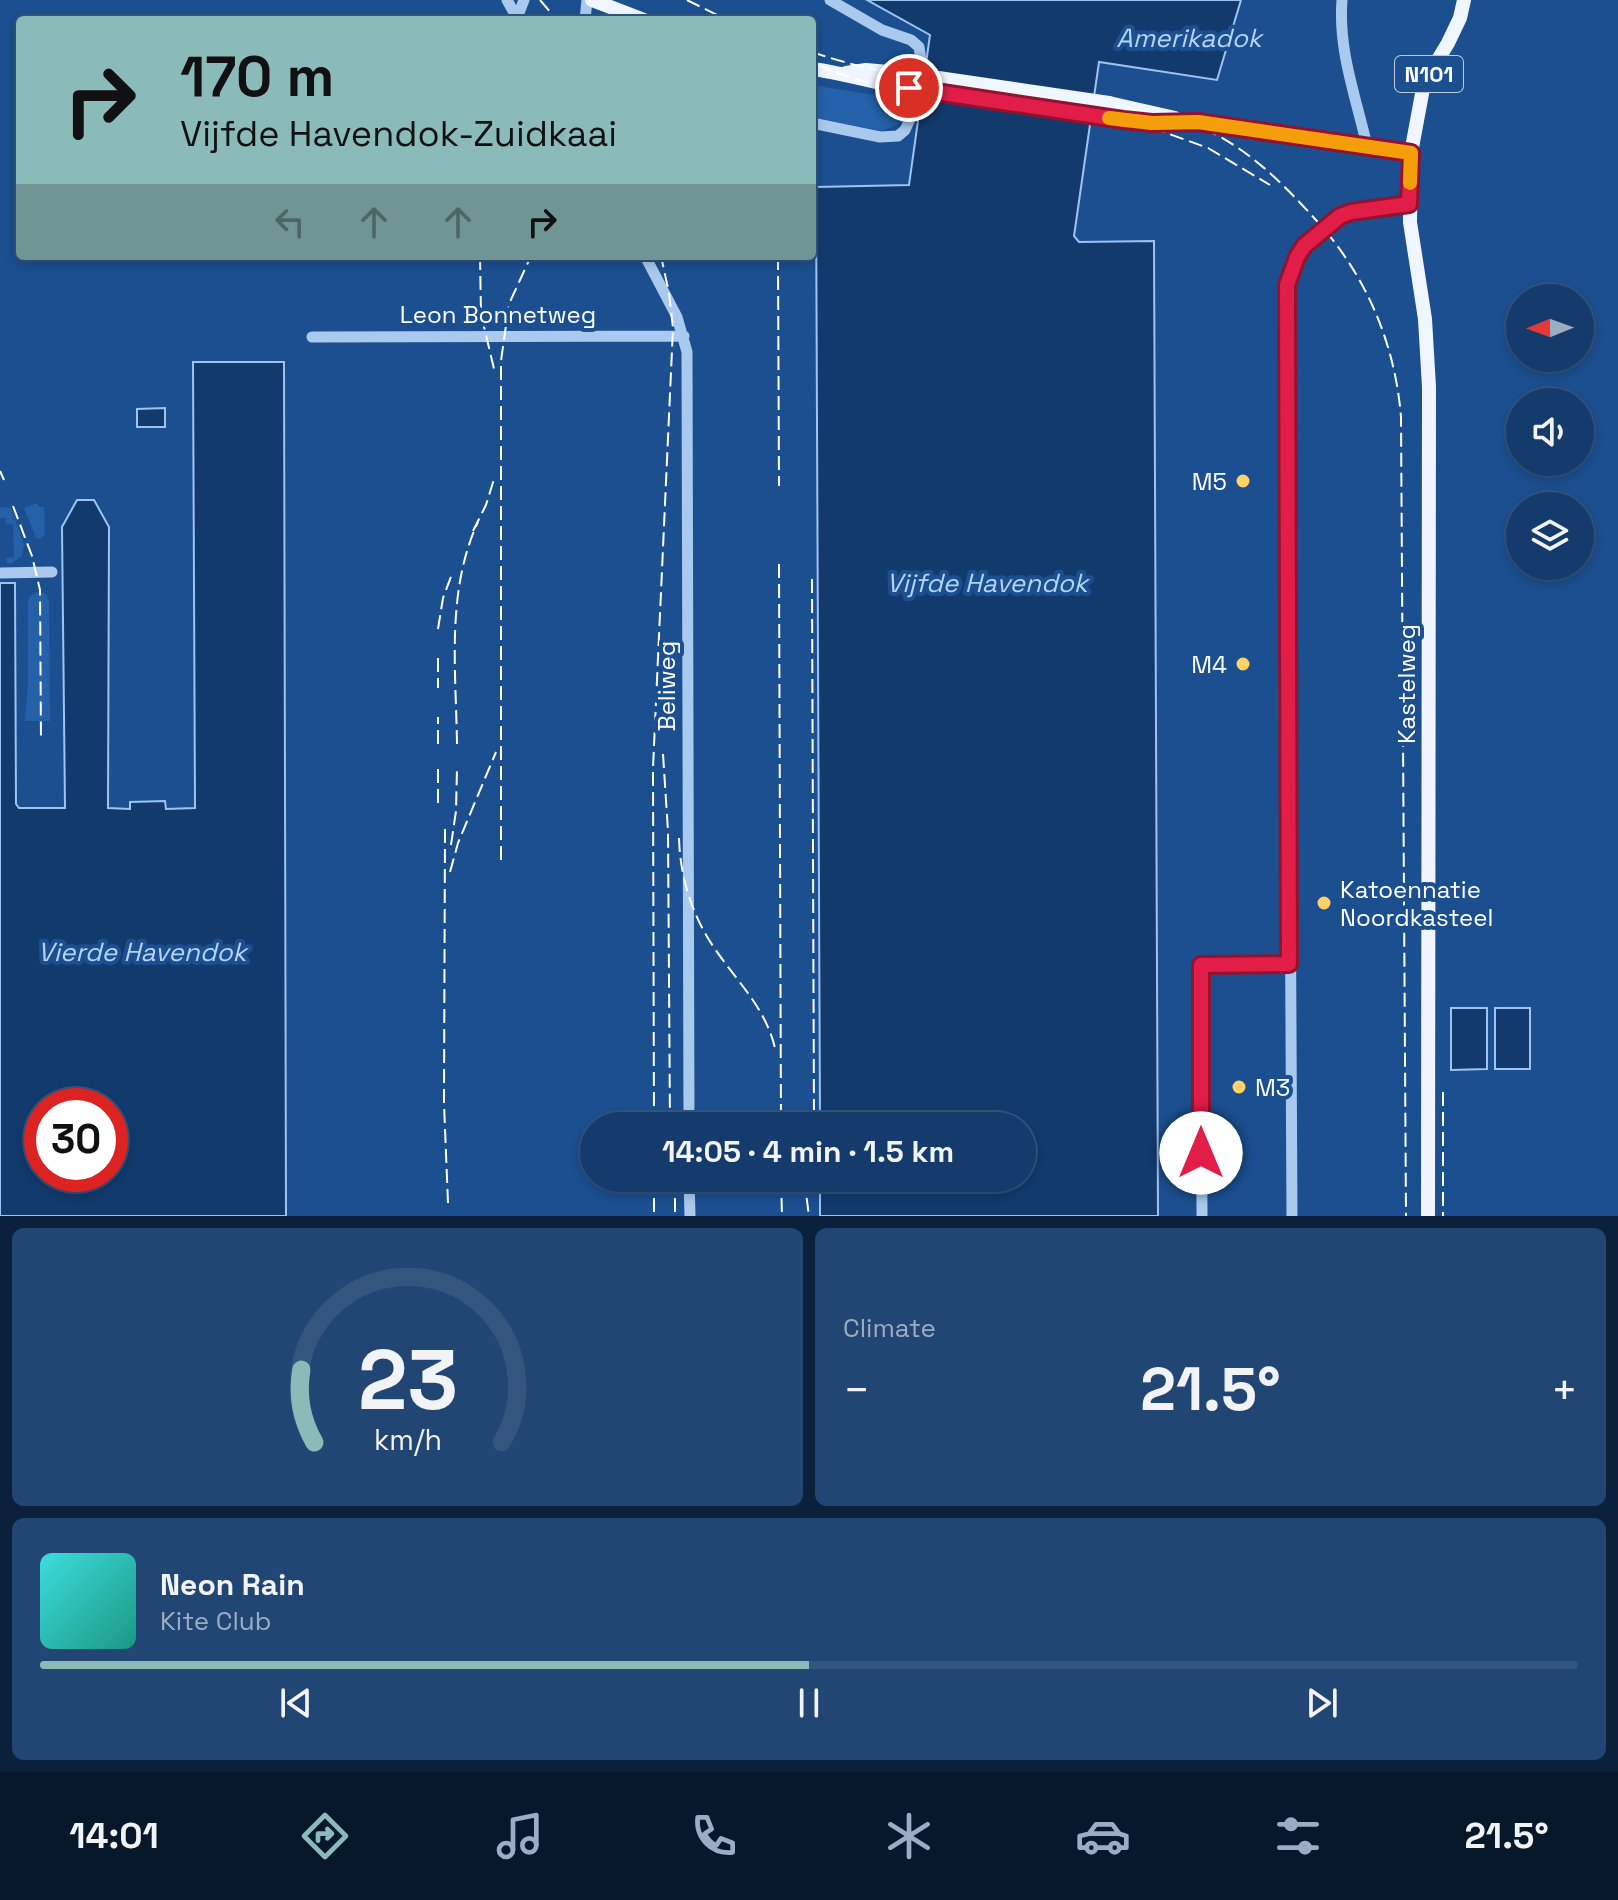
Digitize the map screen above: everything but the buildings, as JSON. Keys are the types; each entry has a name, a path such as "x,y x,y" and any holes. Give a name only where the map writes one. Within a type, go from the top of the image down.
{"main road":[{"path":"589,0 633,16"},
{"name":"N101","path":"1411,153 1424,83 1448,43 1460,18 1464,0"},
{"path":"816,70 842,73 866,70 910,81 1108,111 1155,112 1183,121 1411,153"},
{"name":"Kastelweg","path":"1411,153 1409,204 1425,319 1429,387 1428,1216"}],"street":[{"path":"816,124 880,137 898,136 908,126 921,60 919,47 911,40 882,30 830,0"},
{"path":"1342,0 1343,46 1367,146"},
{"path":"1292,1216 1287,285 1304,246 1340,216 1409,204"},
{"name":"Beliweg","path":"647,260 677,317 687,352 689,1112"},
{"name":"Leon Bonnetweg","path":"312,337 684,336"},
{"path":"0,573 52,572"},
{"path":"1202,1216 1201,965 1289,964"},
{"path":"689,1192 690,1216"}],"shaded area":[{"path":"816,86 906,100 903,122 881,131 816,118"},
{"path":"37,503 39,507 44,507 45,534 40,539 36,538 24,508"},
{"path":"0,507 11,508 24,545 22,556 10,564 6,558 14,557 13,524 6,524 6,518 0,518"},
{"path":"36,592 45,593 49,600 50,721 25,721 28,601"}],"water":[{"name":"Vijfde Havendok","path":"867,0 1241,0 1217,80 1099,62 1074,236 1079,242 1154,241 1158,1216 820,1216 820,1192 1036,1192 1036,1112 820,1112 816,187 909,185 930,35"},
{"name":"Vierde Havendok","path":"193,362 284,362 286,1216 0,1216 0,583 15,583 16,804 19,808 65,808 62,527 77,500 94,500 109,527 108,808 130,809 130,802 165,801 166,809 195,808"},
{"path":"165,408 165,427 137,427 137,409"},
{"path":"1451,1008 1487,1008 1487,1069 1451,1070"},
{"path":"1495,1008 1530,1008 1530,1069 1495,1069"}],"railway":[{"path":"540,0 554,16"},
{"path":"687,0 719,16"},
{"path":"816,53 909,77 1164,115 1215,134 1257,162 1316,220 1334,241 1363,287 1385,337 1401,417 1406,1216"},
{"path":"818,65 886,87 1158,130 1208,148 1270,185"},
{"path":"480,260 481,314 495,373"},
{"path":"501,860 501,361 509,304 529,260"},
{"path":"654,1112 653,768 673,328 662,260"},
{"path":"778,260 779,486"},
{"path":"0,471 4,480"},
{"path":"473,531 486,505 495,476"},
{"path":"13,506 32,556 40,590 41,741"},
{"path":"457,744 457,603 461,575 478,522"},
{"path":"779,564 781,1112"},
{"path":"438,629 443,598 452,574"},
{"path":"812,579 814,1112"},
{"path":"438,658 438,688"},
{"path":"438,717 438,744"},
{"path":"450,872 458,843 496,752"},
{"path":"663,754 668,831 670,1112"},
{"path":"438,769 438,805"},
{"path":"451,845 457,769"},
{"path":"445,829 444,1103 448,1203"},
{"path":"679,838 685,882 694,910 715,949 758,1008 775,1048"},
{"path":"1443,1092 1443,1216"},
{"path":"654,1192 654,1216"},
{"path":"675,1192 675,1216"},
{"path":"781,1192 782,1216"},
{"path":"806,1192 809,1216"}],"slow traffic":[{"path":"1109,118 1152,123 1198,122 1411,153 1410,183"}],"place":[{"name":"M5","path":"1243,481"},
{"name":"M4","path":"1243,664"},
{"name":"Katoennatie Noordkasteel","path":"1324,903"},
{"name":"M3","path":"1239,1087"}],"route":[{"path":"909,88 1123,120 1198,122 1411,153 1409,204 1340,216 1304,246 1287,285 1289,964 1201,965 1201,1153"}],"water label":[{"name":"Amerikadok","path":"1189,38"}]}
